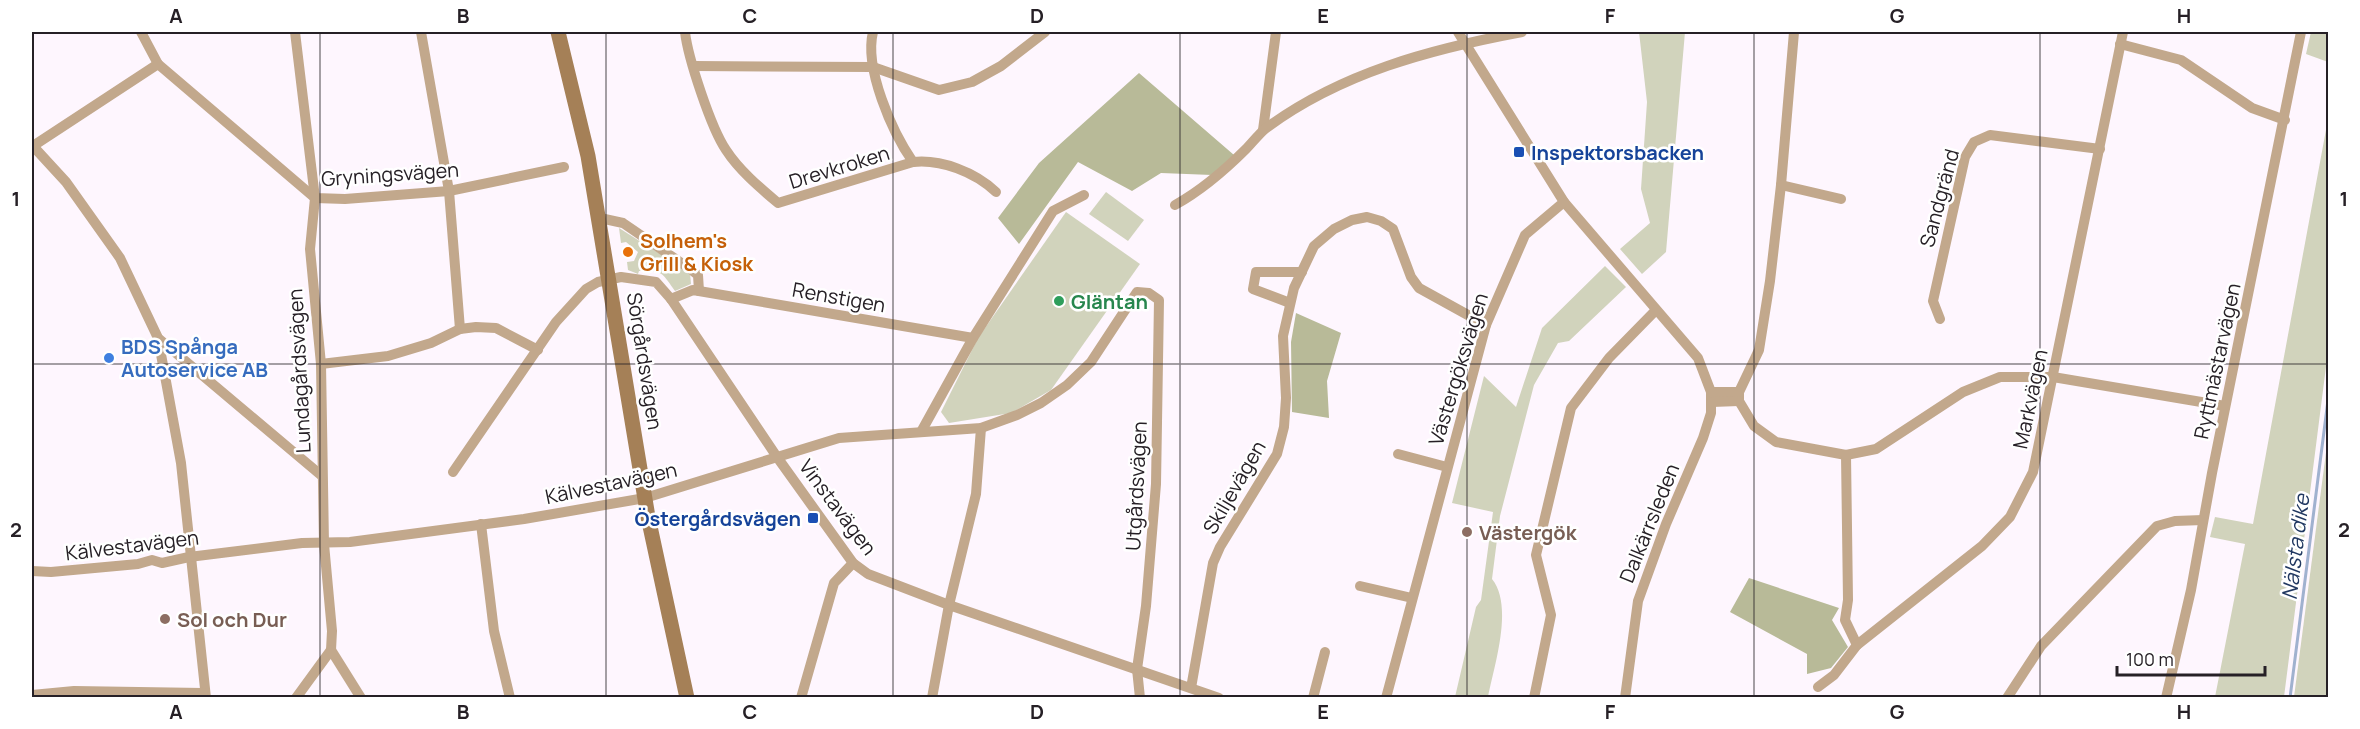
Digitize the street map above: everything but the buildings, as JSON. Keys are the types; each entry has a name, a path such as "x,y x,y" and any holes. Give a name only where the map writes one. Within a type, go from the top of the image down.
{"street":[{"name":"Gryningsvägen","path":"141,32 158,64 315,198 345,199 449,191 564,167"},
{"name":"Lundagårdsvägen","path":"295,32 315,198 310,249 321,364 324,544 332,631 331,650"},
{"path":"421,32 449,191 460,329"},
{"name":"Sörgårdsvägen","path":"558,32 588,156 645,498 687,698"},
{"name":"Drevkroken","path":"684,32 703,98 725,149 749,177 778,203 913,162 939,162 986,183 996,192"},
{"path":"873,32 873,67 901,145 913,162"},
{"path":"694,66 873,67 939,90 972,82 1001,66 1045,32"},
{"path":"1263,130 1276,32"},
{"path":"1458,32 1564,202 1698,358 1712,397 1739,396"},
{"path":"1175,206 1196,194 1224,170 1263,130 1339,83 1396,62 1522,32"},
{"path":"1739,396 1759,350 1781,185 1794,32"},
{"name":"Markvägen","path":"1818,687 1834,675 1857,645 1982,546 2010,517 2033,472 2122,32"},
{"name":"Ryttmästarvägen","path":"2166,698 2191,590 2225,406 2285,120 2301,32"},
{"path":"2120,44 2181,60 2252,108 2285,120"},
{"path":"32,695 74,691 205,695 189,557 182,463 158,338 120,258 66,182 32,146 158,64"},
{"name":"Sandgränd","path":"1940,319 1933,301 1965,157 1974,142 1990,135 2100,149"},
{"path":"1781,185 1841,199"},
{"path":"921,432 973,338 1053,211 1084,195"},
{"name":"Västergöksvägen","path":"1386,698 1486,326 1525,235 1564,202"},
{"path":"600,218 623,223 693,271 698,275 699,291"},
{"name":"Skiljevägen","path":"1191,688 1213,563 1220,547 1277,454 1284,427 1286,398 1283,336 1294,288 1314,246 1334,229 1352,220 1366,218 1378,220 1393,229 1411,277 1419,288 1486,326"},
{"path":"1290,303 1253,289 1257,272 1302,272"},
{"path":"453,472 556,322 586,289 610,278"},
{"name":"Vinstavägen","path":"610,278 656,282 671,298 777,457 853,563 868,574 949,605 1219,698"},
{"name":"Renstigen","path":"671,298 693,290 973,338"},
{"name":"Kälvestavägen","path":"32,571 51,573 138,564 152,560 162,563 189,557 302,543 324,544 481,524 645,498 839,438 981,428 1025,411 1067,385 1091,362 1137,292"},
{"name":"Utgårdsvägen","path":"1137,292 1149,293 1159,300 1156,484 1146,606 1137,669 1140,698"},
{"path":"1534,698 1551,615 1536,555 1571,408 1609,358 1656,310"},
{"path":"321,364 388,356 431,343 460,329 496,328 538,350"},
{"path":"158,338 322,476"},
{"path":"1739,396 1754,426 1776,442 1846,455 1876,449 1963,392 2000,377 2053,378 2225,406"},
{"name":"Dalkärrsleden","path":"1624,698 1638,601 1666,524 1703,438 1711,413 1712,397"},
{"path":"932,698 949,605 976,494 981,428"},
{"name":"Västergöksvägen","path":"1398,454 1447,467"},
{"path":"1846,455 1848,600 1845,620 1857,645"},
{"path":"2007,698 2041,646 2157,526 2175,521 2203,520"},
{"path":"481,524 494,631 510,698"},
{"path":"801,698 834,583 853,563"},
{"path":"1360,586 1412,597"},
{"path":"296,698 331,650 361,698"},
{"path":"1313,698 1325,652"}],"green space":[{"path":"1639,32 1685,32 1666,252 1642,274 1620,249 1650,223 1641,189 1647,102"},
{"path":"2311,32 2328,32 2328,62 2306,54"},
{"path":"1139,73 1234,155 1212,175 1161,173 1132,191 1078,162 1019,244 998,218 1039,163"},
{"path":"2328,119 2328,351 2284,697 2215,697 2245,544 2210,537 2215,517 2253,524"},
{"path":"1106,192 1144,220 1128,241 1089,214"},
{"name":"Gläntan","path":"1066,212 1140,264 1051,390 1011,413 949,423 941,412 978,338"},
{"path":"619,228 690,273 691,284 675,291 664,276 658,272 639,271 638,274 628,270 627,262 634,261 638,252 626,242 621,243"},
{"path":"1605,266 1626,287 1569,341 1558,343 1534,385 1500,516 1492,579 1502,604 1502,620 1498,653 1488,697 1455,697 1476,607 1481,600 1493,512 1452,503 1484,376 1516,407 1542,328"},
{"path":"1296,313 1341,333 1327,381 1329,418 1292,412 1291,342"},
{"path":"2328,437 2328,697 2294,697"},
{"path":"1749,578 1839,608 1832,620 1848,647 1831,668 1807,674 1807,654 1730,612"}],"waterway":[{"name":"Nälsta dike","path":"2290,698 2328,400"}],"place":[{"name":"Inspektorsbacken","path":"1519,152"},
{"name":"Solhem's Grill & Kiosk","path":"628,252"},
{"name":"Gläntan","path":"1059,301"},
{"name":"BDS Spånga Autoservice AB","path":"109,358"},
{"name":"Östergårdsvägen","path":"813,518"},
{"name":"Västergök","path":"1467,532"},
{"name":"Sol och Dur","path":"165,619"}]}
